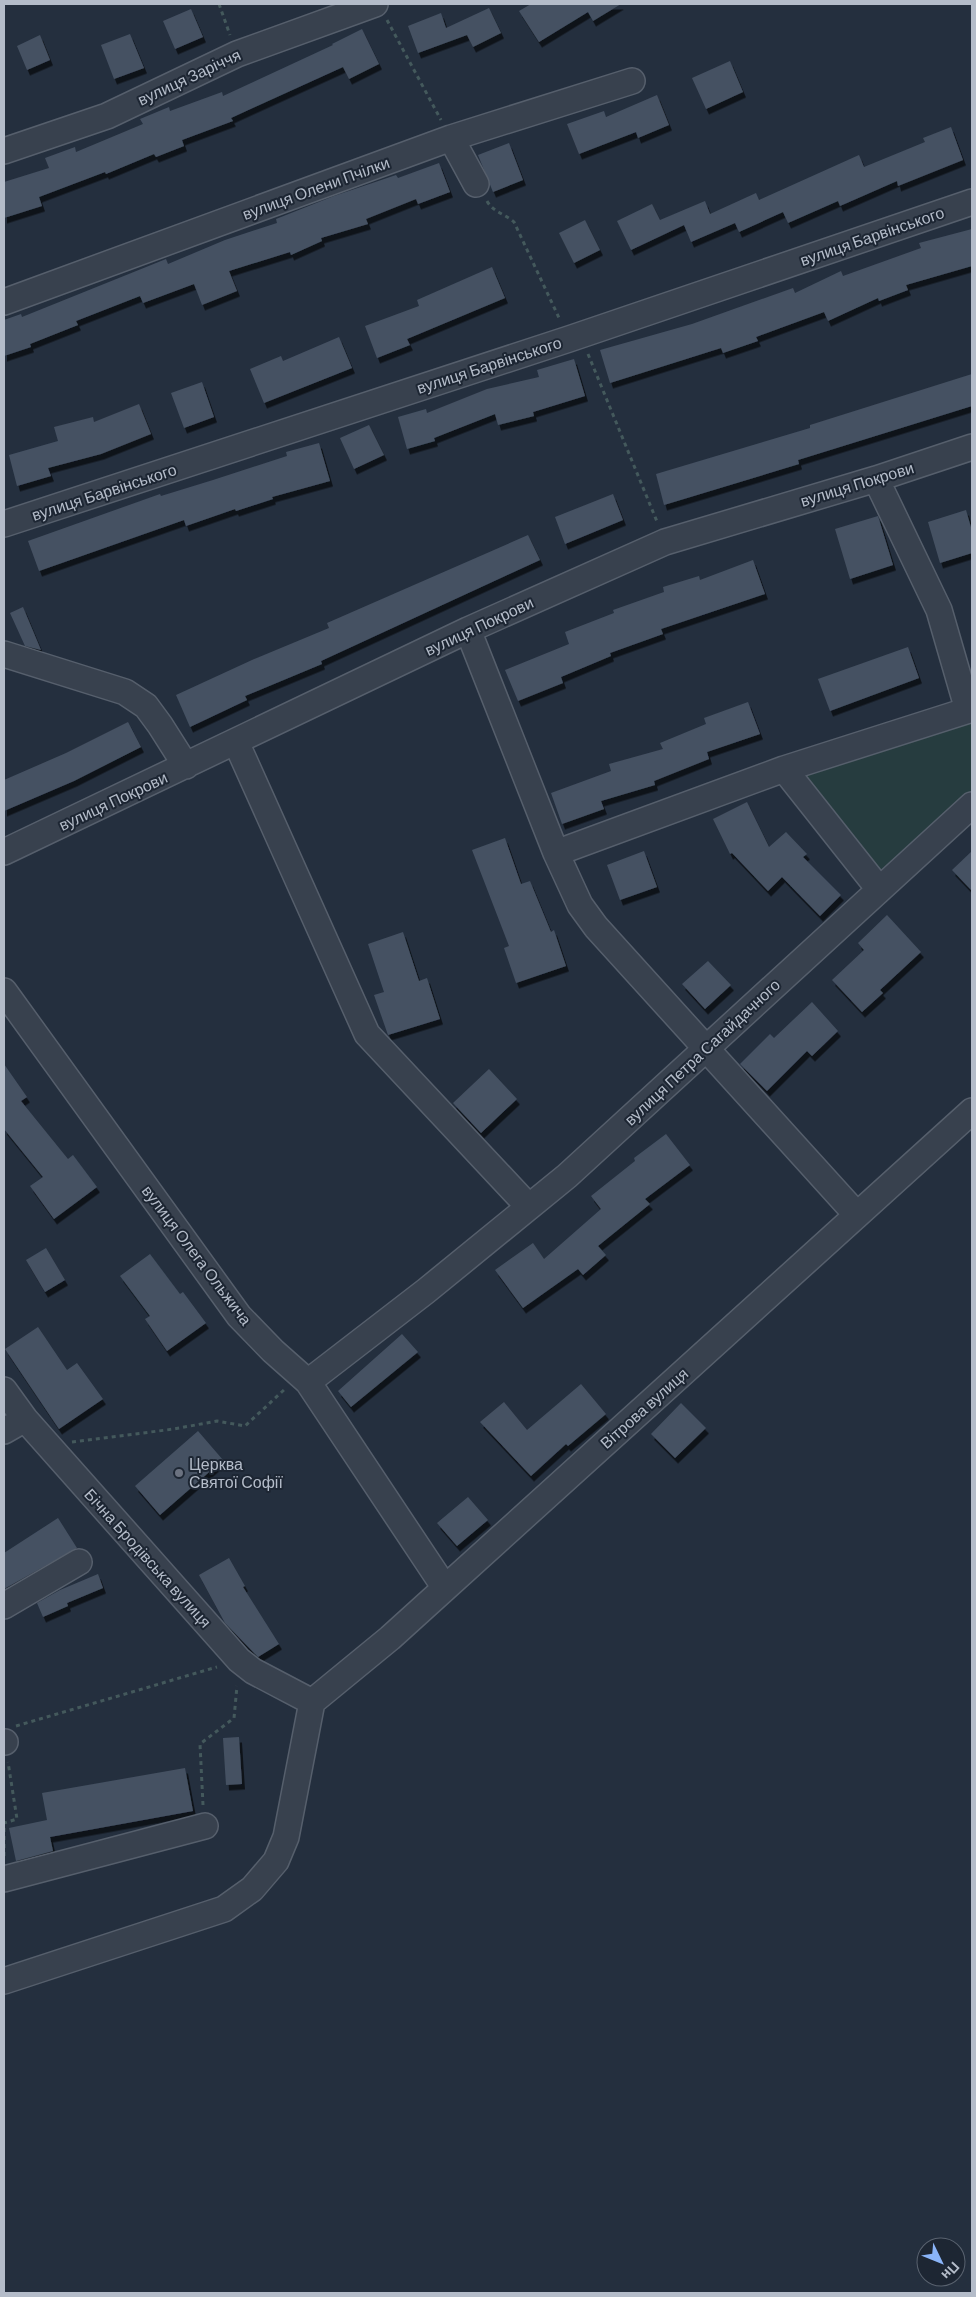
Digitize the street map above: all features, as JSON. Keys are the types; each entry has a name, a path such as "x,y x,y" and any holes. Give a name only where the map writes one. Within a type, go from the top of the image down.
{"street":[{"name":"вулиця Заріччя","path":"4,150 107,116 236,54 379,8"},
{"name":"вулиця Олени Пчілки","path":"4,302 451,138 632,81"},
{"path":"451,138 476,184"},
{"name":"вулиця Барвінського","path":"4,524 574,337 972,202"},
{"name":"вулиця Покрови","path":"4,852 468,630 665,542 876,479 972,448"},
{"path":"556,852 784,769 970,709 939,610 876,479"},
{"path":"468,630 556,852 580,905 596,927 857,1215"},
{"path":"4,654 125,692 146,706 186,766"},
{"path":"236,742 367,1034 528,1207"},
{"path":"784,769 879,889"},
{"name":"вулиця Петра Сагайдачного","path":"304,1379 426,1291 567,1176 972,805"},
{"name":"вулиця Олега Ольжича","path":"4,991 239,1316 304,1379 445,1588"},
{"name":"Вітрова вулиця","path":"312,1702 390,1638 972,1111"},
{"name":"Бічна Бродівська вулиця","path":"4,1390 14,1425 48,1444 239,1660 253,1671 312,1702"},
{"path":"4,1606 79,1562"},
{"path":"4,1981 224,1909 252,1889 276,1860 286,1837 312,1702"},
{"path":"4,1879 205,1826"}],"path":[{"path":"218,4 236,54"},
{"path":"379,8 451,138"},
{"path":"476,184 491,209 506,215 514,222 522,235 574,337 665,542"},
{"path":"48,1444 174,1429 218,1421 245,1426 304,1379"},
{"path":"4,1879 4,1823 17,1819 7,1737 239,1660 234,1718 200,1744 205,1826"}],"green space":[{"path":"972,707 972,792 879,881 784,769"}],"building":[{"path":"531,4 621,4 593,21 588,12 539,42 519,11"},
{"path":"489,8 501,33 473,47 467,35 418,53 408,26 441,13 446,28"},
{"path":"191,9 203,37 175,49 163,21"},
{"path":"362,29 379,64 349,79 343,67 231,118 233,121 182,140 184,146 156,157 154,154 106,174 105,172 39,197 42,206 4,218 4,182 49,168 45,158 75,147 76,152 143,124 140,119 169,107 170,111 222,92 223,96 333,45"},
{"path":"130,34 144,68 114,79 101,45"},
{"path":"40,35 50,60 27,70 17,46"},
{"path":"730,61 743,92 706,109 692,78"},
{"path":"657,95 669,125 638,138 636,132 579,154 567,124 604,111 606,117"},
{"path":"951,127 963,160 898,186 897,181 840,206 838,201 788,223 783,212 739,232 735,223 691,242 684,225 631,250 617,221 652,204 660,220 705,201 710,214 756,193 759,200 859,155 864,167 925,142 923,138"},
{"path":"509,143 523,180 493,192 478,155"},
{"path":"439,163 450,192 418,204 416,199 366,219 368,224 321,238 322,241 291,255 290,252 229,271 237,291 202,305 194,284 143,303 140,296 76,321 78,325 30,344 31,347 4,356 4,320 21,314 22,317 166,259 168,264 225,240 277,223 276,219 334,196 396,175 398,178"},
{"path":"585,220 600,250 574,263 559,233"},
{"path":"972,229 972,266 906,285 908,290 879,301 878,298 828,321 824,312 756,337 758,341 723,353 721,348 610,383 600,350 692,324 793,288 795,293 841,271 843,276 921,248 919,243"},
{"path":"492,267 505,298 407,339 410,345 377,358 365,326 419,306 417,300"},
{"path":"339,337 352,368 264,403 250,369 281,356 283,361"},
{"path":"574,359 585,396 533,412 534,416 498,425 495,414 434,438 435,441 407,449 398,417 426,409 427,413 487,389 539,377 537,370"},
{"path":"972,374 972,406 798,460 799,464 664,505 656,474 810,428 810,425"},
{"path":"202,382 214,417 184,428 171,393"},
{"path":"139,404 151,434 101,454 48,468 51,476 17,486 9,455 58,441 54,427 93,417 94,422"},
{"path":"369,425 384,455 354,469 340,438"},
{"path":"319,443 330,481 272,497 273,499 236,511 235,509 186,526 184,520 39,571 28,541 160,494 161,496 213,480 287,456 286,452"},
{"path":"613,494 623,520 565,544 555,517"},
{"path":"966,510 972,531 972,553 940,563 928,522"},
{"path":"878,516 893,565 850,579 835,529"},
{"path":"528,535 540,560 321,661 322,664 245,696 247,700 190,727 176,695 252,660 329,628 327,623"},
{"path":"753,560 765,594 661,629 663,634 610,653 611,656 561,677 563,683 518,701 505,670 569,644 565,632 614,613 613,610 664,592 663,587 699,576 700,580"},
{"path":"23,607 41,650 25,646 10,613"},
{"path":"908,647 919,678 830,711 818,679"},
{"path":"748,702 760,734 707,752 709,759 654,781 655,785 601,801 604,809 562,824 551,793 611,771 609,764 663,749 660,743 706,724 704,718"},
{"path":"128,722 141,747 74,781 4,811 4,780 66,753"},
{"path":"747,802 769,847 786,832 807,854 803,857 841,895 820,916 782,877 768,891 732,853 730,854 713,819"},
{"path":"505,838 521,884 530,881 551,932 554,930 566,966 516,983 504,948 509,946 472,850"},
{"path":"644,851 657,887 620,900 607,865"},
{"path":"972,851 972,891 952,870"},
{"path":"887,915 921,952 880,990 883,993 862,1012 832,980 864,950 858,943"},
{"path":"403,932 419,981 427,978 440,1019 388,1035 374,995 384,992 368,944"},
{"path":"708,961 731,985 705,1009 682,984"},
{"path":"812,1002 838,1031 812,1056 807,1051 767,1091 740,1064 770,1034 774,1038"},
{"path":"4,1064 27,1097 21,1101 68,1159 73,1155 97,1187 54,1219 30,1186 43,1177 4,1129"},
{"path":"489,1069 517,1099 481,1133 453,1103"},
{"path":"666,1134 690,1165 645,1199 650,1204 598,1246 606,1255 583,1275 578,1269 523,1308 495,1270 533,1243 544,1259 601,1209 591,1196 635,1161 634,1158"},
{"path":"46,1248 65,1280 45,1292 26,1260"},
{"path":"150,1254 180,1294 183,1292 206,1323 167,1351 145,1319 150,1316 120,1276"},
{"path":"38,1327 67,1370 77,1363 103,1399 59,1429 5,1349"},
{"path":"402,1334 418,1352 351,1407 338,1391"},
{"path":"581,1384 606,1414 568,1446 566,1444 531,1476 480,1422 504,1402 527,1430"},
{"path":"681,1403 706,1428 675,1458 651,1434"},
{"name":"Церква Святої Софії","path":"198,1431 223,1460 160,1515 135,1486"},
{"path":"468,1497 488,1520 457,1546 437,1523"},
{"path":"58,1518 77,1548 4,1589 4,1553"},
{"path":"229,1558 245,1586 243,1587 279,1644 258,1657 225,1623 199,1575"},
{"path":"98,1574 103,1588 67,1603 68,1606 43,1617 37,1603 60,1590"},
{"path":"239,1737 242,1784 226,1785 223,1738"},
{"path":"185,1768 193,1811 50,1837 53,1851 16,1861 9,1828 47,1820 42,1793"}],"place":[{"name":"Церква Святої Софії","path":"179,1473"}]}
